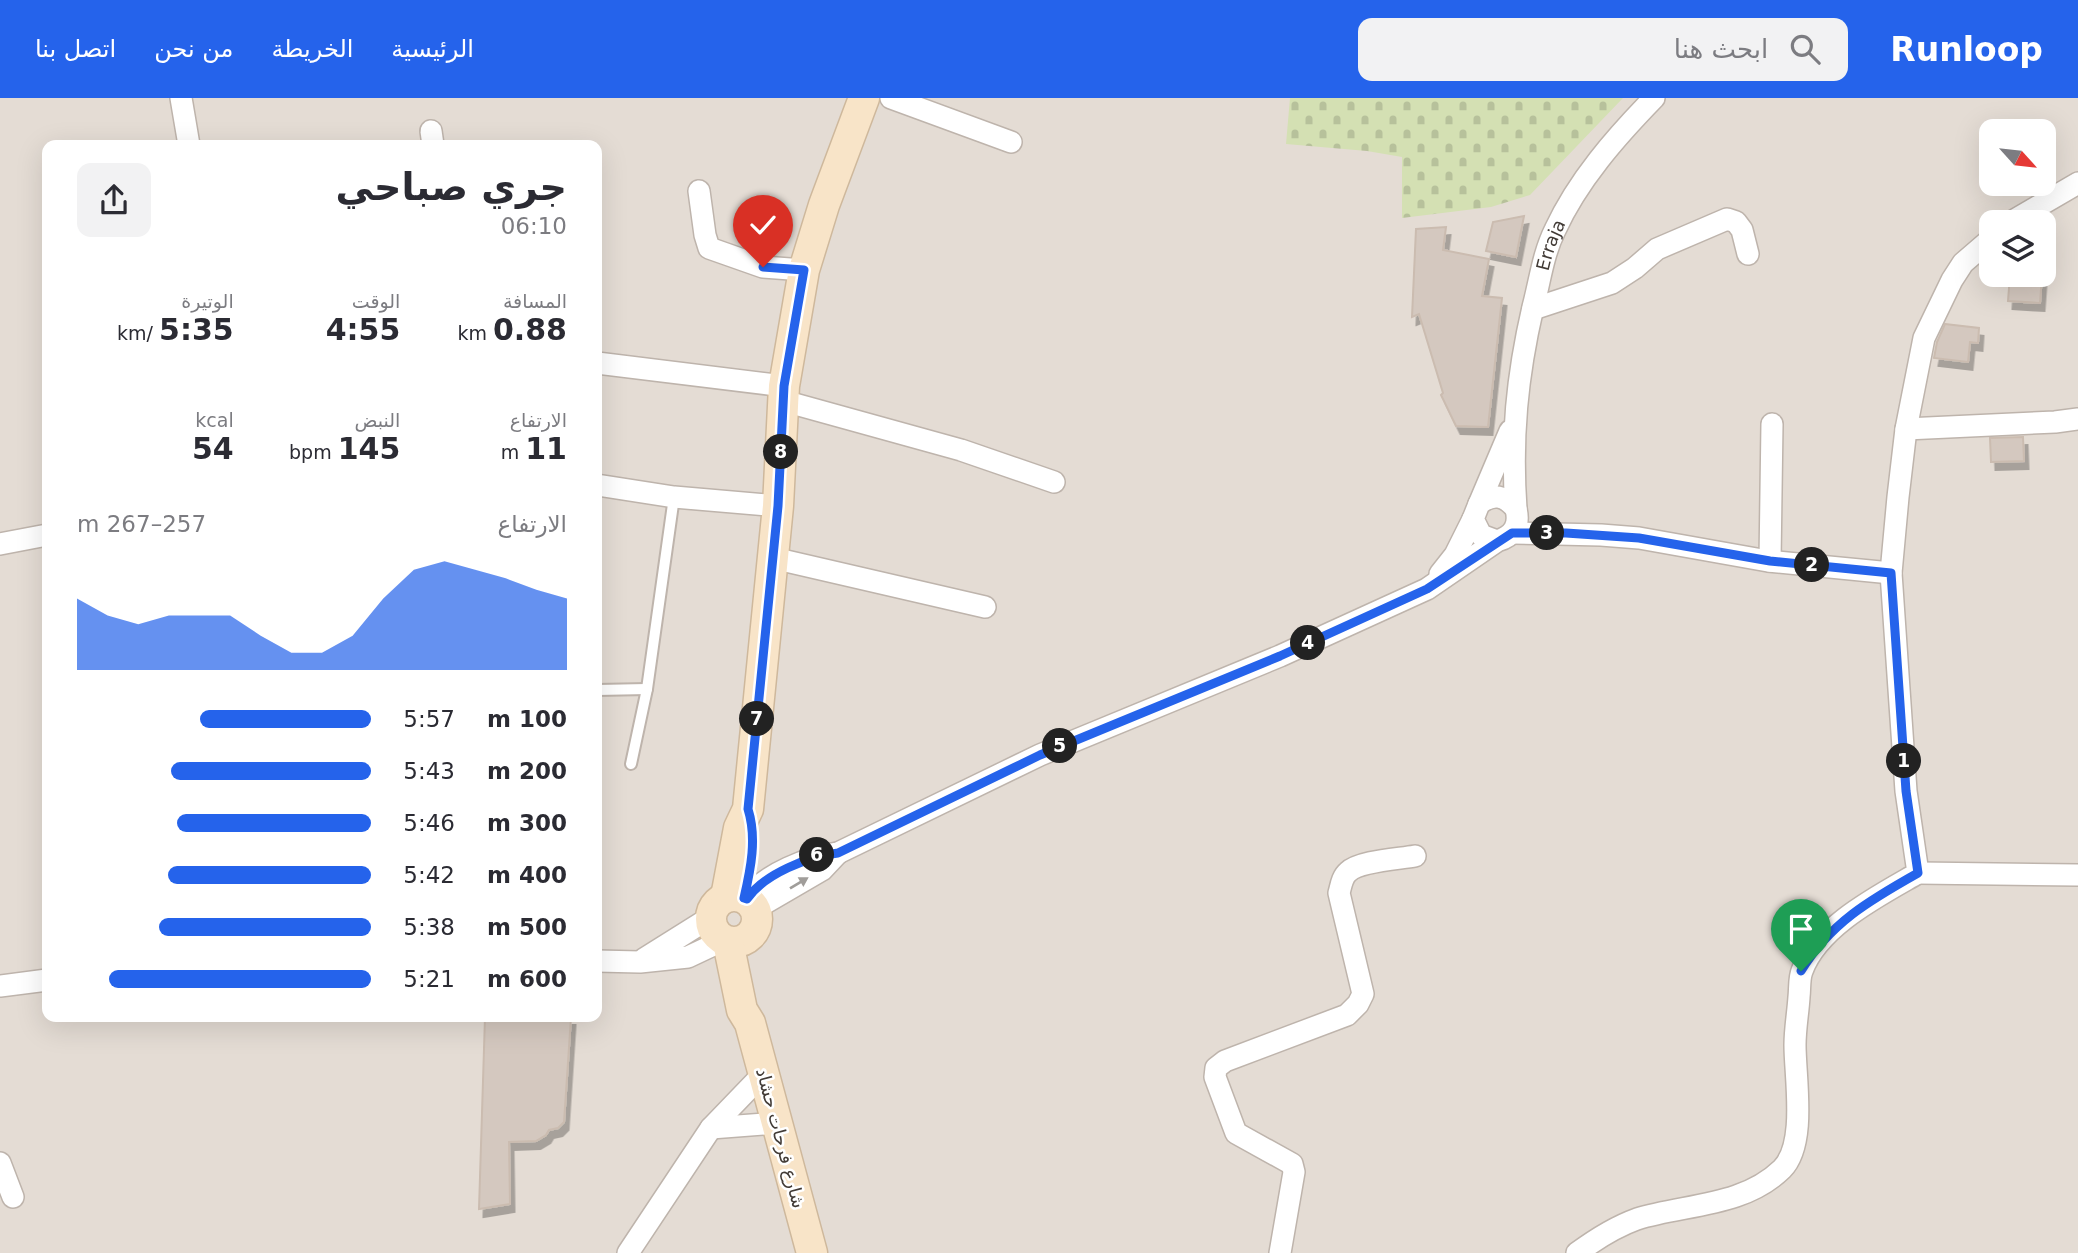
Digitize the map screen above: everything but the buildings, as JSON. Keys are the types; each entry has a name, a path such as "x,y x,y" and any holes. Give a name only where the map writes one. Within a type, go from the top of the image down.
{"main road":[{"path":"735,918 750,872 754,828 748,809 778,506 784,394 804,270 824,205 864,98"},
{"name":"شارع فرحات حشاد","path":"735,918 742,1010 750,1023 812,1253"}],"street":[{"path":"181,98 187,140"},
{"path":"891,98 1011,142"},
{"name":"Erraja","path":"1514,423 1528,324 1554,231 1592,168 1617,136 1653,98"},
{"path":"2032,210 2078,183"},
{"path":"699,191 709,248 763,267 804,270"},
{"path":"1533,309 1612,283 1625,276 1657,249 1727,219 1736,222 1742,230 1748,254"},
{"path":"1918,873 1906,791 1891,573 1906,429 1922,348 1936,309 1963,263 1979,249"},
{"path":"602,364 784,394 1054,482"},
{"path":"1906,429 2078,419"},
{"path":"1427,589 1455,555 1514,423"},
{"path":"1511,525 1514,423"},
{"path":"1770,561 1772,424"},
{"path":"602,486 674,497 778,506"},
{"path":"1476,511 1494,496 1503,497 1511,525"},
{"path":"1476,511 1481,535 1511,525 1566,533 1639,538 1770,561 1891,573"},
{"path":"602,961 688,957 735,918 822,870 838,853 1040,755 1280,656 1427,589 1511,525"},
{"path":"0,544 42,535"},
{"path":"773,558 985,607"},
{"path":"1280,1253 1294,1172 1292,1164 1236,1133 1215,1077 1216,1068 1225,1061 1347,1015 1358,1004 1363,994 1339,893 1342,881 1348,872 1361,866 1415,856"},
{"path":"1577,1253 1605,1233 1638,1219 1718,1202 1752,1188 1782,1169 1790,1157 1797,1124 1795,1043 1801,971 1812,952 1829,933 1869,901 1918,873 2078,875"},
{"path":"0,986 42,981"},
{"path":"632,1251 676,1178 711,1128 763,1074"},
{"path":"711,1128 777,1123"},
{"path":"0,1163 12,1197"}],"lane":[{"path":"631,764 647,689 674,497"},
{"path":"602,690 647,689"}],"shaded area":[{"path":"0,98 2078,98 2078,1253 0,1253"}],"green space":[{"path":"1290,98 1623,98 1530,195 1491,207 1402,218 1402,157 1286,144"}],"route":[{"path":"763,267 804,270 784,386 778,506 748,809 754,828 750,872 744,898 747,899 761,883 814,856 838,853 1040,755 1280,656 1427,589 1512,533 1601,535 1639,538 1770,561 1891,573 1906,791 1918,873 1869,901 1829,933 1812,952 1801,971"}]}
